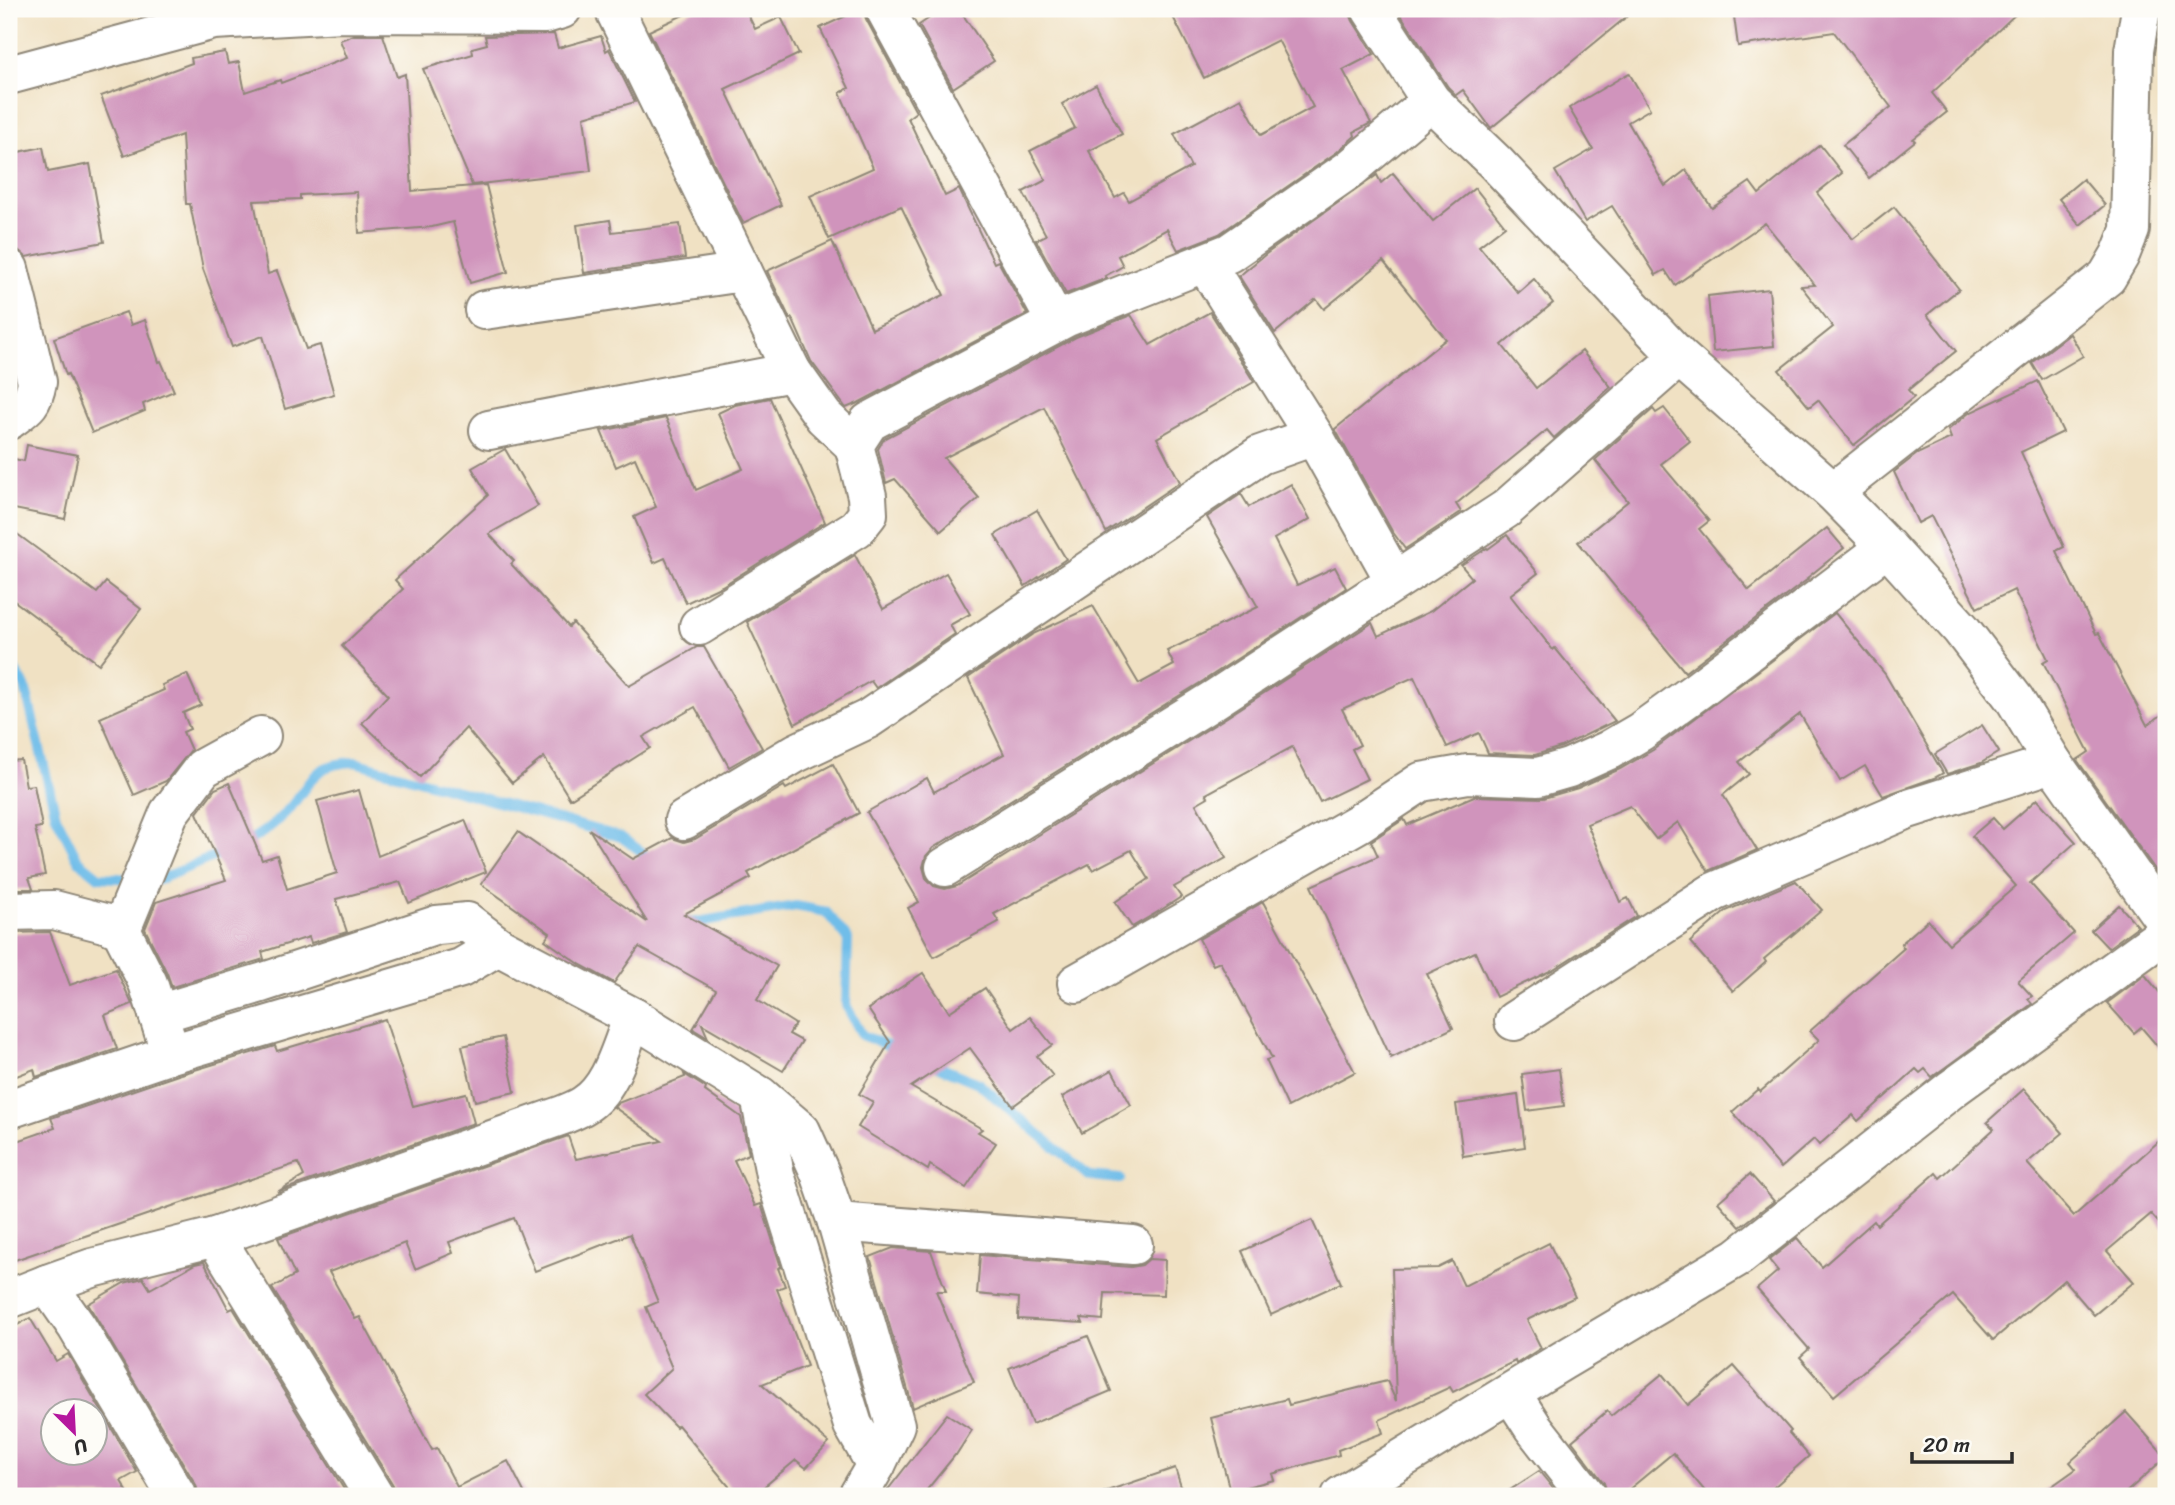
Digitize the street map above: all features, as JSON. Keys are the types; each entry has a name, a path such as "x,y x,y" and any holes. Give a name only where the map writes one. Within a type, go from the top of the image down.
{"street":[{"path":"614,9 792,372 824,417 854,445 867,496 868,514 857,528 699,626"},
{"path":"885,9 1056,322"},
{"path":"1371,9 1431,101 1496,163 1679,357 1833,492 1961,629 2015,700 2053,763 2166,923"},
{"path":"1833,492 2106,277 2120,255 2130,230 2134,51 2141,9"},
{"path":"9,73 214,20 341,11 550,10"},
{"path":"854,445 869,422 1056,322 1229,253 1350,169 1431,101"},
{"path":"1205,262 1314,436 1395,581"},
{"path":"9,269 37,382 30,404 9,420"},
{"path":"484,310 743,272"},
{"path":"945,867 1215,699 1506,509 1679,357"},
{"path":"489,430 792,372"},
{"path":"684,820 796,753 868,719 1260,455 1314,436"},
{"path":"1077,983 1359,824 1421,782 1468,774 1538,777 1569,768 1609,750 1640,732 1698,690 1887,547"},
{"path":"172,1054 125,919 169,813 203,768 261,736"},
{"path":"1514,1021 1714,892 1905,810 2053,763"},
{"path":"9,911 54,910 108,924 125,919"},
{"path":"158,1014 437,925 467,922 498,946 633,1017 760,1096 801,1131 820,1173 837,1222 895,1424 867,1480"},
{"path":"1341,1496 1562,1360 1738,1257 1953,1088 2166,933"},
{"path":"9,1109 172,1054 461,968 498,946"},
{"path":"9,1299 92,1268 215,1237 563,1115 586,1104 610,1074 633,1017"},
{"path":"760,1096 775,1175 853,1425 867,1480"},
{"path":"837,1222 1133,1245"},
{"path":"215,1237 374,1496"},
{"path":"47,1284 77,1327 177,1496"},
{"path":"1511,1393 1533,1427 1587,1496"}],"building":[{"path":"696,9 745,9 755,29 781,17 799,54 725,89 781,205 743,223 649,31"},
{"path":"861,9 916,112 908,118 945,196 959,189 994,263 998,261 1027,314 846,408 811,361 767,271 832,241 872,329 944,295 901,206 829,239 810,196 873,168 840,93 849,88 820,28"},
{"path":"943,9 959,9 994,61 953,88 919,25"},
{"path":"1169,9 1348,9 1374,54 1343,70 1371,123 1354,132 1355,136 1337,152 1219,234 1178,250 1167,229 1118,256 1123,266 1105,276 1107,278 1066,294 1036,240 1046,235 1023,192 1046,180 1030,151 1075,128 1062,104 1096,85 1122,134 1089,151 1115,198 1124,193 1129,201 1191,167 1174,134 1241,98 1261,135 1313,107 1278,40 1204,78"},
{"path":"1397,9 1636,9 1491,128 1463,90 1456,95 1448,87"},
{"path":"1733,9 2021,9 1932,93 1947,112 1869,178 1843,145 1891,107 1834,32 1738,46"},
{"path":"554,34 558,48 601,36 606,51 609,49 635,102 584,117 591,171 472,185 423,69 473,54 472,48 487,44 485,36"},
{"path":"354,35 383,35 397,77 405,74 412,191 486,185 508,272 470,283 453,222 432,227 359,233 357,192 254,201 268,274 277,271 306,349 320,345 334,394 285,409 263,336 232,347 203,269 190,204 186,204 182,135 124,156 101,96 192,63 191,58 225,52 228,64 239,62 245,92 280,80 281,83 347,58 340,40"},
{"path":"1629,73 1650,109 1628,122 1665,186 1686,170 1712,208 1750,182 1759,194 1820,145 1842,173 1817,193 1853,239 1894,207 1959,289 1927,315 1956,351 1908,390 1914,397 1854,445 1818,400 1809,407 1779,370 1833,327 1801,286 1815,285 1765,223 1675,285 1665,270 1656,275 1612,206 1585,222 1555,171 1593,149 1569,108"},
{"path":"43,147 48,172 90,164 104,242 26,257 16,248 9,248 9,154"},
{"path":"1393,173 1433,221 1475,188 1505,226 1479,246 1518,293 1534,279 1553,303 1502,345 1536,388 1582,351 1611,387 1554,438 1547,430 1456,504 1461,512 1405,549 1392,531 1335,429 1446,339 1383,261 1324,309 1316,299 1275,333 1239,276 1377,175 1381,183"},
{"path":"2083,179 2105,205 2080,225 2059,199"},
{"path":"610,220 612,232 680,224 685,258 584,273 577,225"},
{"path":"1769,289 1774,346 1713,352 1708,296"},
{"path":"126,312 131,325 145,320 159,362 161,361 174,391 143,404 145,411 92,433 68,374 66,375 54,338"},
{"path":"1210,312 1254,382 1157,438 1180,482 1106,532 1044,407 944,458 979,498 941,531 895,479 886,483 878,449 884,439 1076,337 1131,315 1150,345"},
{"path":"2070,334 2083,356 2042,380 2032,363"},
{"path":"2038,381 2063,432 2021,452 2064,547 2056,551 2096,634 2099,633 2147,725 2166,712 2166,885 2077,760 2089,752 2043,662 2048,659 2014,590 1977,608 1931,516 1918,523 1894,472 1917,454 1951,438 1948,430 1969,413"},
{"path":"770,398 825,522 722,586 686,603 665,558 654,563 634,517 656,507 635,458 616,467 601,431 666,418 696,490 743,469 718,413 735,405"},
{"path":"1664,408 1690,441 1661,464 1709,521 1699,529 1749,590 1827,528 1844,548 1808,579 1685,672 1578,542 1628,501 1595,460 1653,409 1656,413"},
{"path":"27,445 78,455 65,519 9,508 9,458 24,461"},
{"path":"505,449 538,506 489,534 514,561 511,564 569,627 573,623 629,686 697,647 704,647 762,748 729,767 695,707 643,737 650,748 570,799 544,757 512,783 466,728 420,777 362,723 388,695 342,646 403,589 395,580 488,495 472,468"},
{"path":"1291,484 1310,519 1274,539 1297,585 1335,567 1346,588 1203,681 933,848 926,856 923,867 926,878 934,886 945,889 957,886 1372,623 1378,636 1431,611 1472,578 1461,565 1507,535 1538,573 1510,595 1553,650 1555,648 1615,721 1561,747 1535,755 1488,753 1479,733 1447,747 1414,677 1342,709 1360,745 1352,749 1367,779 1320,802 1292,747 1206,794 1208,797 1196,804 1226,858 1174,887 1181,897 1132,927 1115,902 1149,879 1131,850 1093,870 1089,864 994,914 999,922 934,957 908,908 919,902 867,812 927,778 934,792 1004,754 968,678 1033,634 1093,606 1139,684 1174,665 1167,651 1258,607 1207,517 1241,494 1249,507"},
{"path":"1037,510 1066,559 1025,586 995,535"},
{"path":"9,528 97,593 106,582 141,609 99,664 9,597"},
{"path":"855,555 883,609 946,573 970,614 950,625 955,634 876,688 871,681 795,724 747,622"},
{"path":"1835,613 1885,674 1943,773 1883,796 1865,766 1840,781 1800,714 1739,762 1749,774 1723,795 1757,850 1708,871 1678,822 1656,839 1630,806 1587,824 1620,902 1628,898 1637,916 1552,970 1496,997 1475,952 1427,974 1453,1028 1391,1058 1311,886 1378,856 1371,841 1404,819 1407,825 1474,796 1544,798 1578,788 1620,769 1653,750"},
{"path":"187,674 201,705 183,713 190,729 183,732 191,750 166,781 134,795 100,718 164,690 162,685"},
{"path":"1982,725 1999,752 1981,763 1947,774 1935,754"},
{"path":"21,760 26,786 34,785 42,827 35,828 45,875 29,878 33,889 9,889 9,761"},
{"path":"833,764 859,813 748,873 751,878 684,914 777,966 757,1000 795,1024 789,1034 802,1041 783,1071 702,1024 708,1038 693,1029 716,990 639,947 614,983 581,965 545,940 550,933 481,884 518,832 647,922 589,829 633,859 672,838 684,842 695,839 784,786 786,789"},
{"path":"229,783 262,860 277,855 287,889 337,873 317,801 359,790 378,856 465,820 486,872 409,903 400,882 336,899 347,932 311,943 309,937 262,952 264,959 172,987 145,929 156,902 226,880 197,813 215,789"},
{"path":"2037,799 2076,842 2030,883 2074,933 2018,981 2032,996 2028,999 2032,1004 1932,1077 1925,1069 1920,1073 1916,1069 1858,1121 1853,1115 1819,1145 1814,1139 1781,1168 1732,1112 1758,1089 1760,1092 1819,1040 1810,1031 1904,948 1901,944 1928,920 1949,944 2016,886 1972,836 1993,818 2003,829"},
{"path":"1796,881 1822,910 1764,959 1766,962 1733,991 1690,942 1726,911"},
{"path":"1263,902 1355,1072 1288,1107 1266,1060 1272,1058 1220,962 1213,965 1199,939"},
{"path":"2119,905 2138,926 2108,948 2091,930"},
{"path":"50,932 70,985 116,969 132,1004 105,1015 117,1049 36,1077 34,1069 9,1079 9,933"},
{"path":"923,973 949,1012 985,988 1013,1029 1030,1017 1052,1045 1037,1056 1053,1076 1013,1106 970,1048 911,1087 982,1129 978,1132 996,1143 966,1188 930,1165 928,1170 858,1127 873,1102 859,1094 890,1042 868,1009"},
{"path":"2145,975 2166,1000 2166,1056 2141,1027 2134,1033 2107,1003"},
{"path":"385,1019 413,1106 466,1093 474,1123 277,1192 304,1176 298,1163 9,1262 9,1144 55,1128 51,1118 178,1075 275,1046 277,1051"},
{"path":"503,1037 515,1092 475,1101 462,1046"},
{"path":"1559,1069 1564,1106 1527,1111 1522,1074"},
{"path":"1112,1070 1131,1105 1082,1133 1062,1097"},
{"path":"684,1074 741,1117 749,1154 734,1160 755,1206 761,1204 785,1286 777,1289 807,1366 762,1384 829,1443 806,1468 796,1460 753,1496 737,1496 678,1425 676,1427 644,1394 672,1368 646,1307 658,1302 630,1234 535,1271 514,1218 449,1242 453,1253 415,1269 405,1243 329,1272 355,1319 360,1317 432,1450 437,1448 457,1487 508,1461 526,1496 396,1496 393,1485 272,1288 295,1275 278,1238 568,1136 576,1159 662,1141 614,1107 618,1103 685,1077"},
{"path":"2024,1089 2063,1133 2027,1163 2074,1216 2166,1135 2166,1231 2151,1214 2107,1251 2134,1282 2094,1315 2064,1280 1993,1340 1953,1295 1834,1396 1800,1357 1809,1349 1757,1289 1778,1271 1769,1260 1797,1238 1822,1267 1874,1221 1877,1225 1936,1173 1940,1178 1994,1129 1987,1122"},
{"path":"1518,1095 1525,1147 1463,1156 1456,1104"},
{"path":"1750,1174 1774,1201 1740,1227 1718,1202"},
{"path":"1312,1220 1341,1283 1271,1315 1242,1251"},
{"path":"1549,1243 1575,1297 1527,1320 1541,1348 1516,1364 1515,1361 1453,1392 1450,1387 1379,1420 1383,1433 1338,1450 1339,1455 1272,1474 1274,1480 1230,1491 1211,1418 1287,1399 1289,1405 1387,1381 1396,1401 1392,1269 1438,1268 1452,1261 1464,1286"},
{"path":"893,1248 931,1251 946,1291 936,1291 974,1382 913,1408 870,1257"},
{"path":"980,1255 1131,1267 1142,1265 1149,1259 1165,1260 1164,1295 1105,1293 1103,1320 1081,1318 1083,1323 1018,1319 1019,1298 977,1294"},
{"path":"204,1262 229,1310 233,1308 348,1496 199,1496 196,1485 88,1304 124,1283 143,1278 150,1289 195,1264"},
{"path":"30,1318 56,1361 68,1354 93,1396 38,1396 38,1466 108,1466 108,1422 137,1472 121,1481 130,1496 9,1496 9,1330"},
{"path":"1088,1336 1111,1391 1032,1424 1009,1368"},
{"path":"1734,1366 1791,1431 1789,1433 1809,1456 1764,1496 1709,1496 1673,1453 1621,1496 1608,1496 1604,1483 1572,1441 1607,1411 1611,1416 1662,1374 1688,1405"},
{"path":"2126,1412 2166,1457 2122,1496 2038,1496 2076,1469 2070,1462"},
{"path":"947,1414 972,1430 956,1455 922,1496 883,1496"},
{"path":"1175,1468 1184,1496 1105,1496 1104,1492"},
{"path":"1539,1471 1559,1496 1501,1496"}],"waterway":[{"path":"9,661 25,686 56,816 78,860 99,877 133,879"},
{"path":"242,844 277,821 320,771 355,762 621,837 642,852 649,862"},
{"path":"151,880 158,880 225,852"},
{"path":"687,921 697,922 796,906 826,912 848,939 846,1005 862,1035 897,1050"},
{"path":"930,1063 978,1083 1089,1176 1120,1179"}]}
